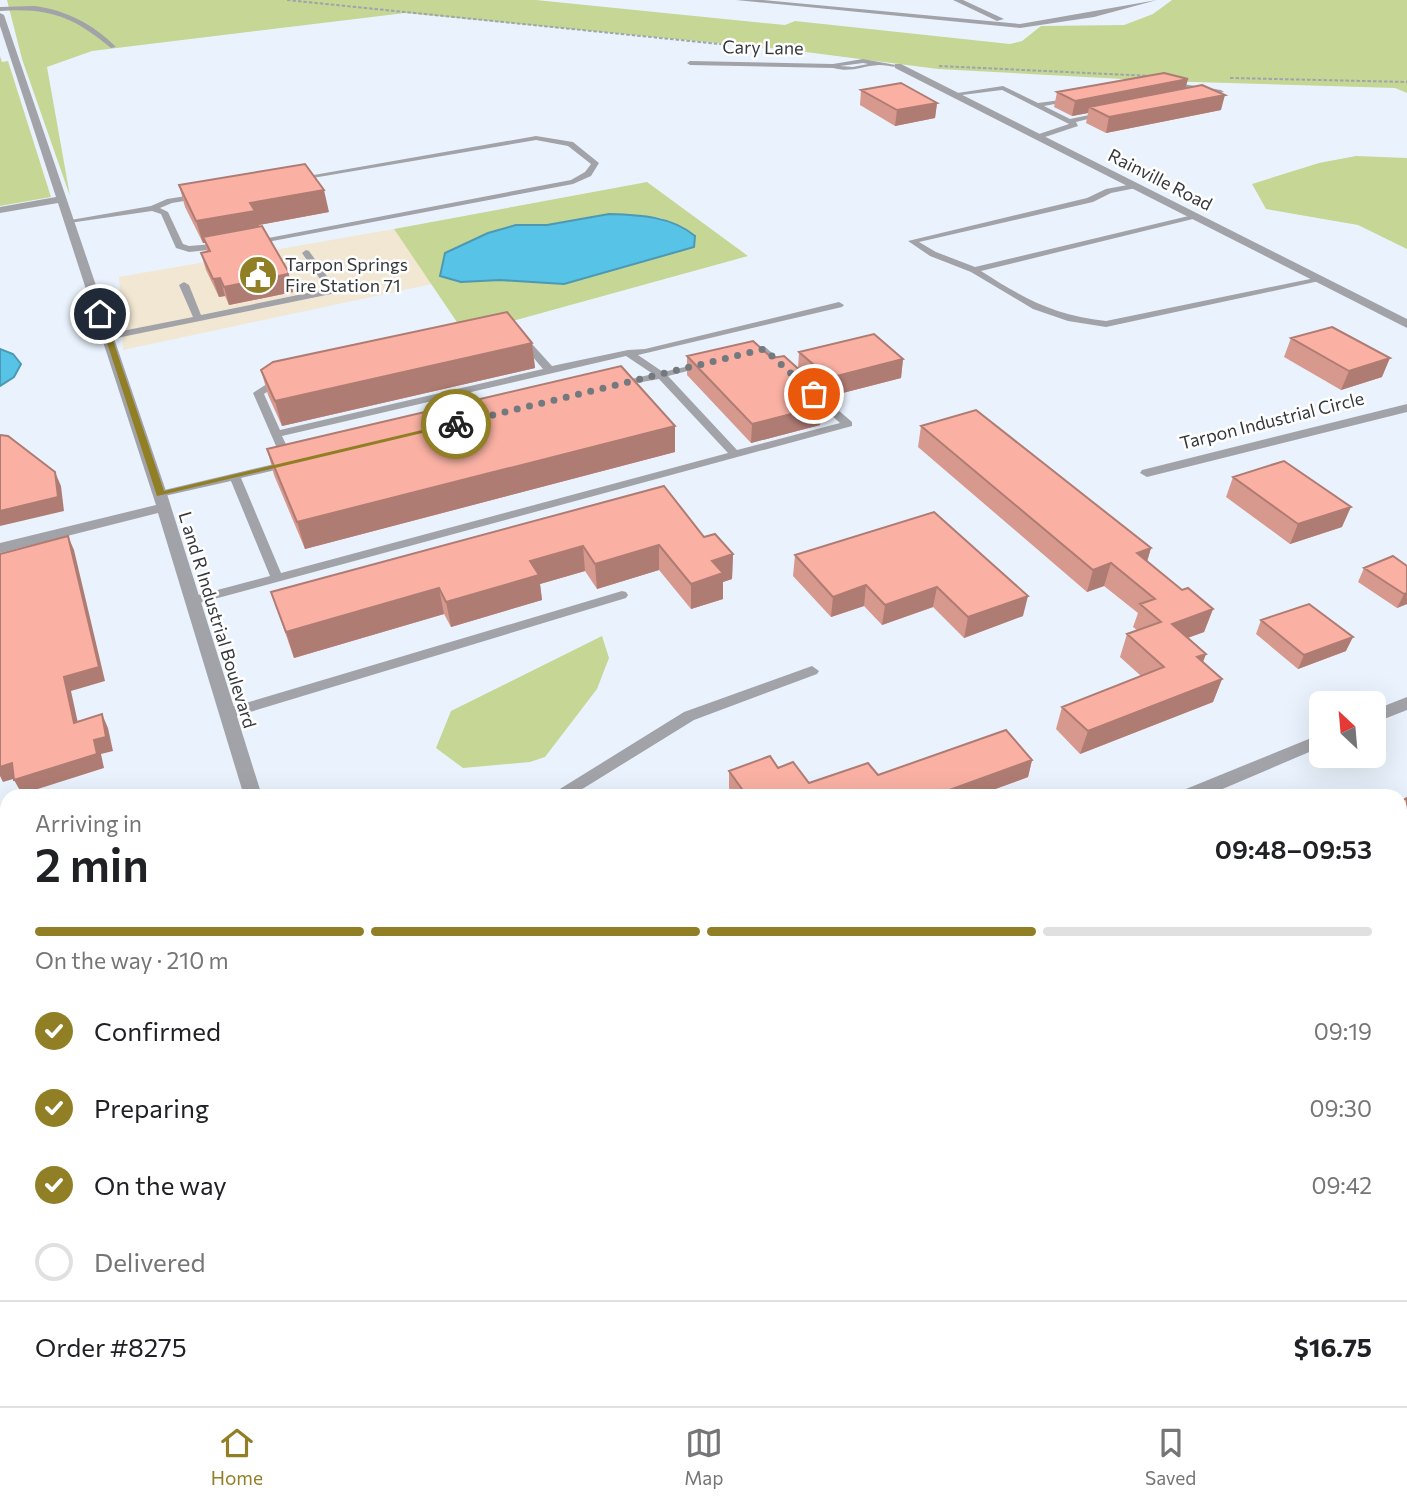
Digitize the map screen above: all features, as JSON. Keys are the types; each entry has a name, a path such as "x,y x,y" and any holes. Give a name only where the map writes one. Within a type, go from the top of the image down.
{"street":[{"path":"740,0 804,3 1012,26 1094,15 1153,0"},
{"path":"957,0 1012,26"},
{"name":"L and R Industrial Boulevard","path":"0,15 162,501 251,789"},
{"name":"Rainville Road","path":"898,66 1407,324"},
{"path":"0,210 61,199"},
{"name":"Tarpon Industrial Circle","path":"1147,472 1407,408"},
{"path":"0,548 162,501"},
{"path":"1386,713 1407,703"},
{"path":"1205,789 1309,745"}],"lane":[{"path":"0,9 36,7 66,14 91,28 113,47"},
{"name":"Cary Lane","path":"690,63 836,65 853,61 898,66"},
{"path":"1160,83 1222,92 1196,96"},
{"path":"954,94 1003,88 1075,124 1039,137"},
{"path":"1037,105 1082,98"},
{"path":"1068,121 1119,111"},
{"path":"153,208 164,212 179,246 205,249 573,182 588,174 595,163 570,144 536,138 279,182"},
{"path":"1133,186 1109,191 1090,200 912,241 933,254 974,270 1053,317 1079,322 1106,324 1320,280"},
{"path":"69,221 153,208 170,201 211,194"},
{"path":"974,270 1194,216"},
{"path":"107,337 333,291 306,253"},
{"path":"184,285 198,318"},
{"path":"276,434 550,370 628,353 645,352 839,304"},
{"path":"512,328 550,370"},
{"path":"192,601 848,424 764,349 738,356"},
{"path":"628,353 661,375 735,454"},
{"path":"608,388 712,362"},
{"path":"162,501 235,477 294,463 276,434 258,393 282,378 295,375"},
{"path":"235,477 277,577"},
{"path":"228,714 622,595"},
{"path":"571,789 689,716 812,671"}],"shaded area":[{"path":"394,229 432,284 123,350 119,277"}],"green space":[{"path":"7,0 536,0 785,25 795,21 1010,44 1022,41 1041,26 1124,25 1153,14 1172,0 1407,0 1407,93 1395,88 1160,81 938,69 790,50 405,13 92,51 47,67 70,196 22,59"},
{"path":"0,56 2,62 8,61 51,197 0,206"},
{"path":"1356,156 1407,158 1407,249 1358,225 1266,209 1252,184 1319,163"},
{"path":"647,182 748,256 465,334 394,229","holes":["609,214 661,218 695,241 694,247 564,284 500,280 461,282 440,276 445,253 516,225 547,225"]},
{"path":"602,636 609,658 597,689 545,757 530,762 463,768 436,748 451,711"}],"water":[{"path":"609,214 644,216 676,224 695,236 694,247 564,284 500,280 461,282 440,276 445,253 488,233 516,225 547,225"},
{"path":"0,349 13,354 21,364 14,377 0,386"}],"building":[{"path":"1164,73 1188,79 1075,101 1057,92"},
{"path":"901,83 937,103 897,110 861,90"},
{"path":"1202,85 1225,95 1109,117 1089,107"},
{"path":"305,164 324,190 250,203 255,211 196,221 179,185"},
{"path":"262,226 288,274 224,287 220,278 213,279 201,253 210,251 203,237"},
{"path":"507,312 532,343 275,401 261,370 273,362"},
{"path":"1332,327 1390,358 1349,371 1291,338"},
{"path":"874,334 903,359 829,378 799,352"},
{"path":"753,341 772,358 784,356 813,382 799,385 822,406 752,424 687,356"},
{"path":"621,366 675,426 297,522 267,449"},
{"path":"976,410 1151,548 1137,553 1182,590 1188,588 1213,609 1172,624 1206,654 1197,657 1222,679 1088,731 1062,707 1164,667 1127,634 1161,622 1140,604 1155,599 1111,563 1093,570 921,426"},
{"path":"0,435 8,436 55,472 58,497 0,511"},
{"path":"1284,461 1351,507 1298,524 1233,477"},
{"path":"664,486 704,537 715,534 733,554 712,561 723,573 691,584 659,545 595,564 583,546 530,561 539,575 446,602 439,588 286,632 271,592"},
{"path":"934,512 1028,596 968,617 937,587 885,605 866,585 833,597 795,555"},
{"path":"68,536 99,667 64,677 74,723 102,714 106,737 94,740 97,754 14,780 12,763 0,767 0,554"},
{"path":"1393,556 1407,566 1407,593 1404,594 1364,568"},
{"path":"1309,604 1353,637 1304,655 1261,620"},
{"path":"1006,730 1032,760 952,789 742,789 729,771 770,756 778,768 793,762 809,783 868,763 878,775"}],"way so far":[{"path":"456,424 764,349 814,394"}],"place":[{"name":"Tarpon Springs Fire Station 71","path":"258,275"}],"route":[{"path":"100,314 160,494 456,424"}]}
